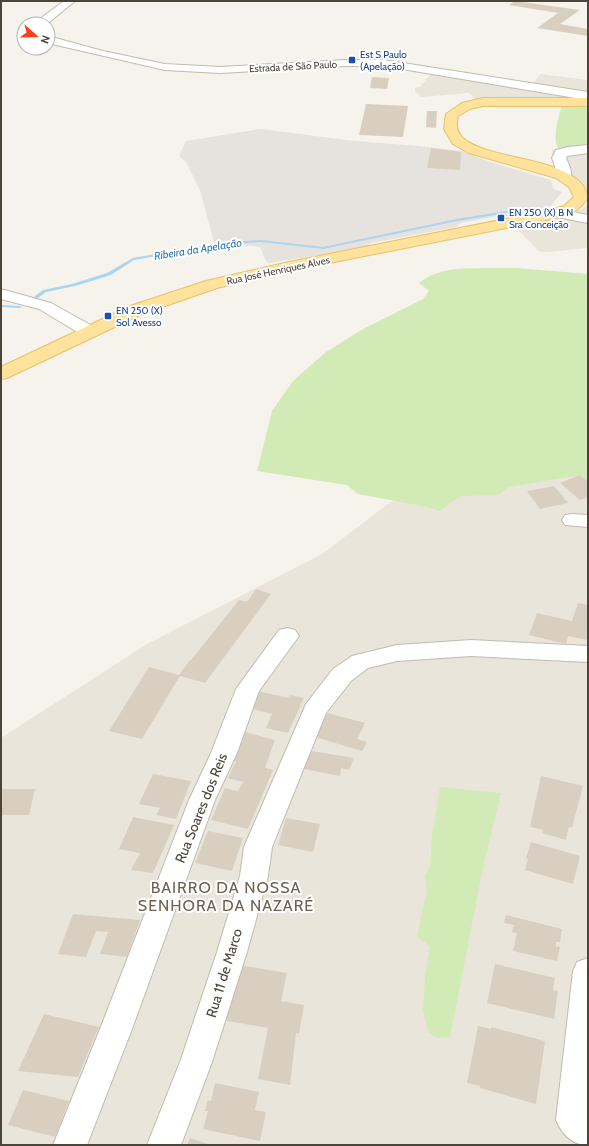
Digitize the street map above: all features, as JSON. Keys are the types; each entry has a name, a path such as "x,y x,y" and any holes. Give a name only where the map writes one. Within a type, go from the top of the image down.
{"main road":[{"path":"562,212 579,201 580,193 575,184 564,177 547,170 485,154 459,142 450,130 449,123 452,114 466,106 483,102 588,102"},
{"name":"Rua José Henriques Alves","path":"1,374 159,300 213,284 308,263 562,212"}],"street":[{"path":"50,16 70,1"},
{"name":"Estrada de São Paulo","path":"56,42 165,67 220,70 346,63 384,63 588,96"},
{"path":"564,177 564,169 559,158 561,153 588,149"},
{"path":"562,212 588,215"},
{"path":"562,212 588,219"},
{"path":"1,294 45,306 90,332"},
{"name":"Rua Soares dos Reis","path":"70,1145 116,1029 202,800 224,753 248,689 287,636"},
{"name":"Rua 11 de Marco","path":"164,1145 196,1062 232,952 254,876 258,847 315,710 342,675 360,662 397,653 471,648 588,654"},
{"path":"588,971 573,1120 588,1132"}],"shaded area":[{"path":"431,74 533,84 540,74 588,80 588,104 491,98 476,99 469,93 421,97 415,91 415,88 420,87"},
{"path":"261,129 354,141 462,151 490,162 551,180 553,189 562,192 549,208 546,209 530,207 503,211 509,215 461,223 456,227 371,243 364,248 268,263 260,247 214,242 200,190 186,162 179,156 186,141"},
{"path":"588,147 588,194 582,183 559,171 552,157 552,151 553,149"},
{"path":"588,200 588,248 546,252 539,251 515,227 570,215 586,206"},
{"path":"588,420 588,1145 1,1145 1,738 147,644 322,554 483,432"}],"green space":[{"path":"588,104 588,147 559,149 556,134 562,105"},
{"path":"484,268 517,268 588,274 588,481 580,475 509,487 499,495 461,496 439,511 428,507 358,494 347,485 257,471 272,411 293,381 326,352 363,329 423,299 429,291 419,283 427,278 442,271"},
{"path":"440,787 501,793 483,867 450,1037 438,1038 428,1032 423,1010 425,976 430,946 417,937 427,890 425,876 430,867 432,836"}],"building":[{"path":"515,1 580,10 560,24 588,29 588,36 537,28 558,13 509,5"},
{"path":"372,77 389,78 387,89 370,88"},
{"path":"366,104 408,106 403,137 359,135"},
{"path":"427,111 437,111 436,128 426,127"},
{"path":"431,148 461,152 460,170 427,168"},
{"path":"580,475 588,481 588,497 580,500 560,483"},
{"path":"554,486 568,503 540,509 527,491"},
{"path":"256,589 271,594 205,683 180,676 142,739 109,731 149,667 179,675 239,600 247,602"},
{"path":"578,603 588,605 588,640 568,636 566,644 529,635 537,613 572,621"},
{"path":"254,690 288,698 290,695 304,698 288,733 266,728 272,714 245,707"},
{"path":"328,713 365,723 357,739 367,742 362,751 315,737"},
{"path":"237,730 275,740 265,768 273,770 248,829 211,820 225,788 238,791 243,782 228,778 236,761 230,759"},
{"path":"305,750 354,758 349,770 341,768 340,776 299,768"},
{"path":"153,774 191,781 176,819 156,815 160,808 139,804"},
{"path":"541,776 583,786 572,828 569,827 566,840 542,833 543,830 530,827"},
{"path":"1,789 35,789 29,815 1,815"},
{"path":"133,817 174,825 153,873 131,870 140,853 119,849"},
{"path":"286,818 320,824 313,852 278,845"},
{"path":"208,831 243,838 232,871 195,863"},
{"path":"531,842 580,856 573,884 525,870 528,859 526,858"},
{"path":"73,914 140,920 127,957 100,954 108,932 96,931 86,957 58,954"},
{"path":"506,915 562,929 560,942 556,942 556,946 560,947 557,961 513,951 517,933 512,932 514,925 504,923"},
{"path":"495,964 555,978 553,990 558,991 554,1019 487,1003"},
{"path":"240,965 287,973 281,1001 304,1005 299,1034 296,1033 290,1085 258,1079 268,1028 222,1020"},
{"path":"44,1014 99,1027 78,1077 18,1071"},
{"path":"478,1026 491,1029 491,1027 545,1041 536,1104 467,1083"},
{"path":"215,1083 259,1092 255,1110 266,1112 260,1141 203,1129 208,1111 205,1111 208,1100 211,1101"},
{"path":"23,1090 69,1101 55,1137 8,1125"},
{"path":"190,1138 211,1145 187,1145"}],"waterway":[{"name":"Ribeira da Apelação","path":"36,297 45,291 73,285 109,274 133,259 218,244 261,241 323,248 457,220 531,208"},
{"name":"Ribeira da Apelação","path":"1,306 20,307"}],"place":[{"name":"Est S Paulo (Apelação)","path":"352,60"},
{"name":"EN 250 (X) B N Sra Conceição","path":"501,218"},
{"name":"EN 250 (X) Sol Avesso","path":"108,316"}],"district":[{"name":"BAIRRO DA NOSSA SENHORA DA NAZARÉ","path":"226,896"}]}
